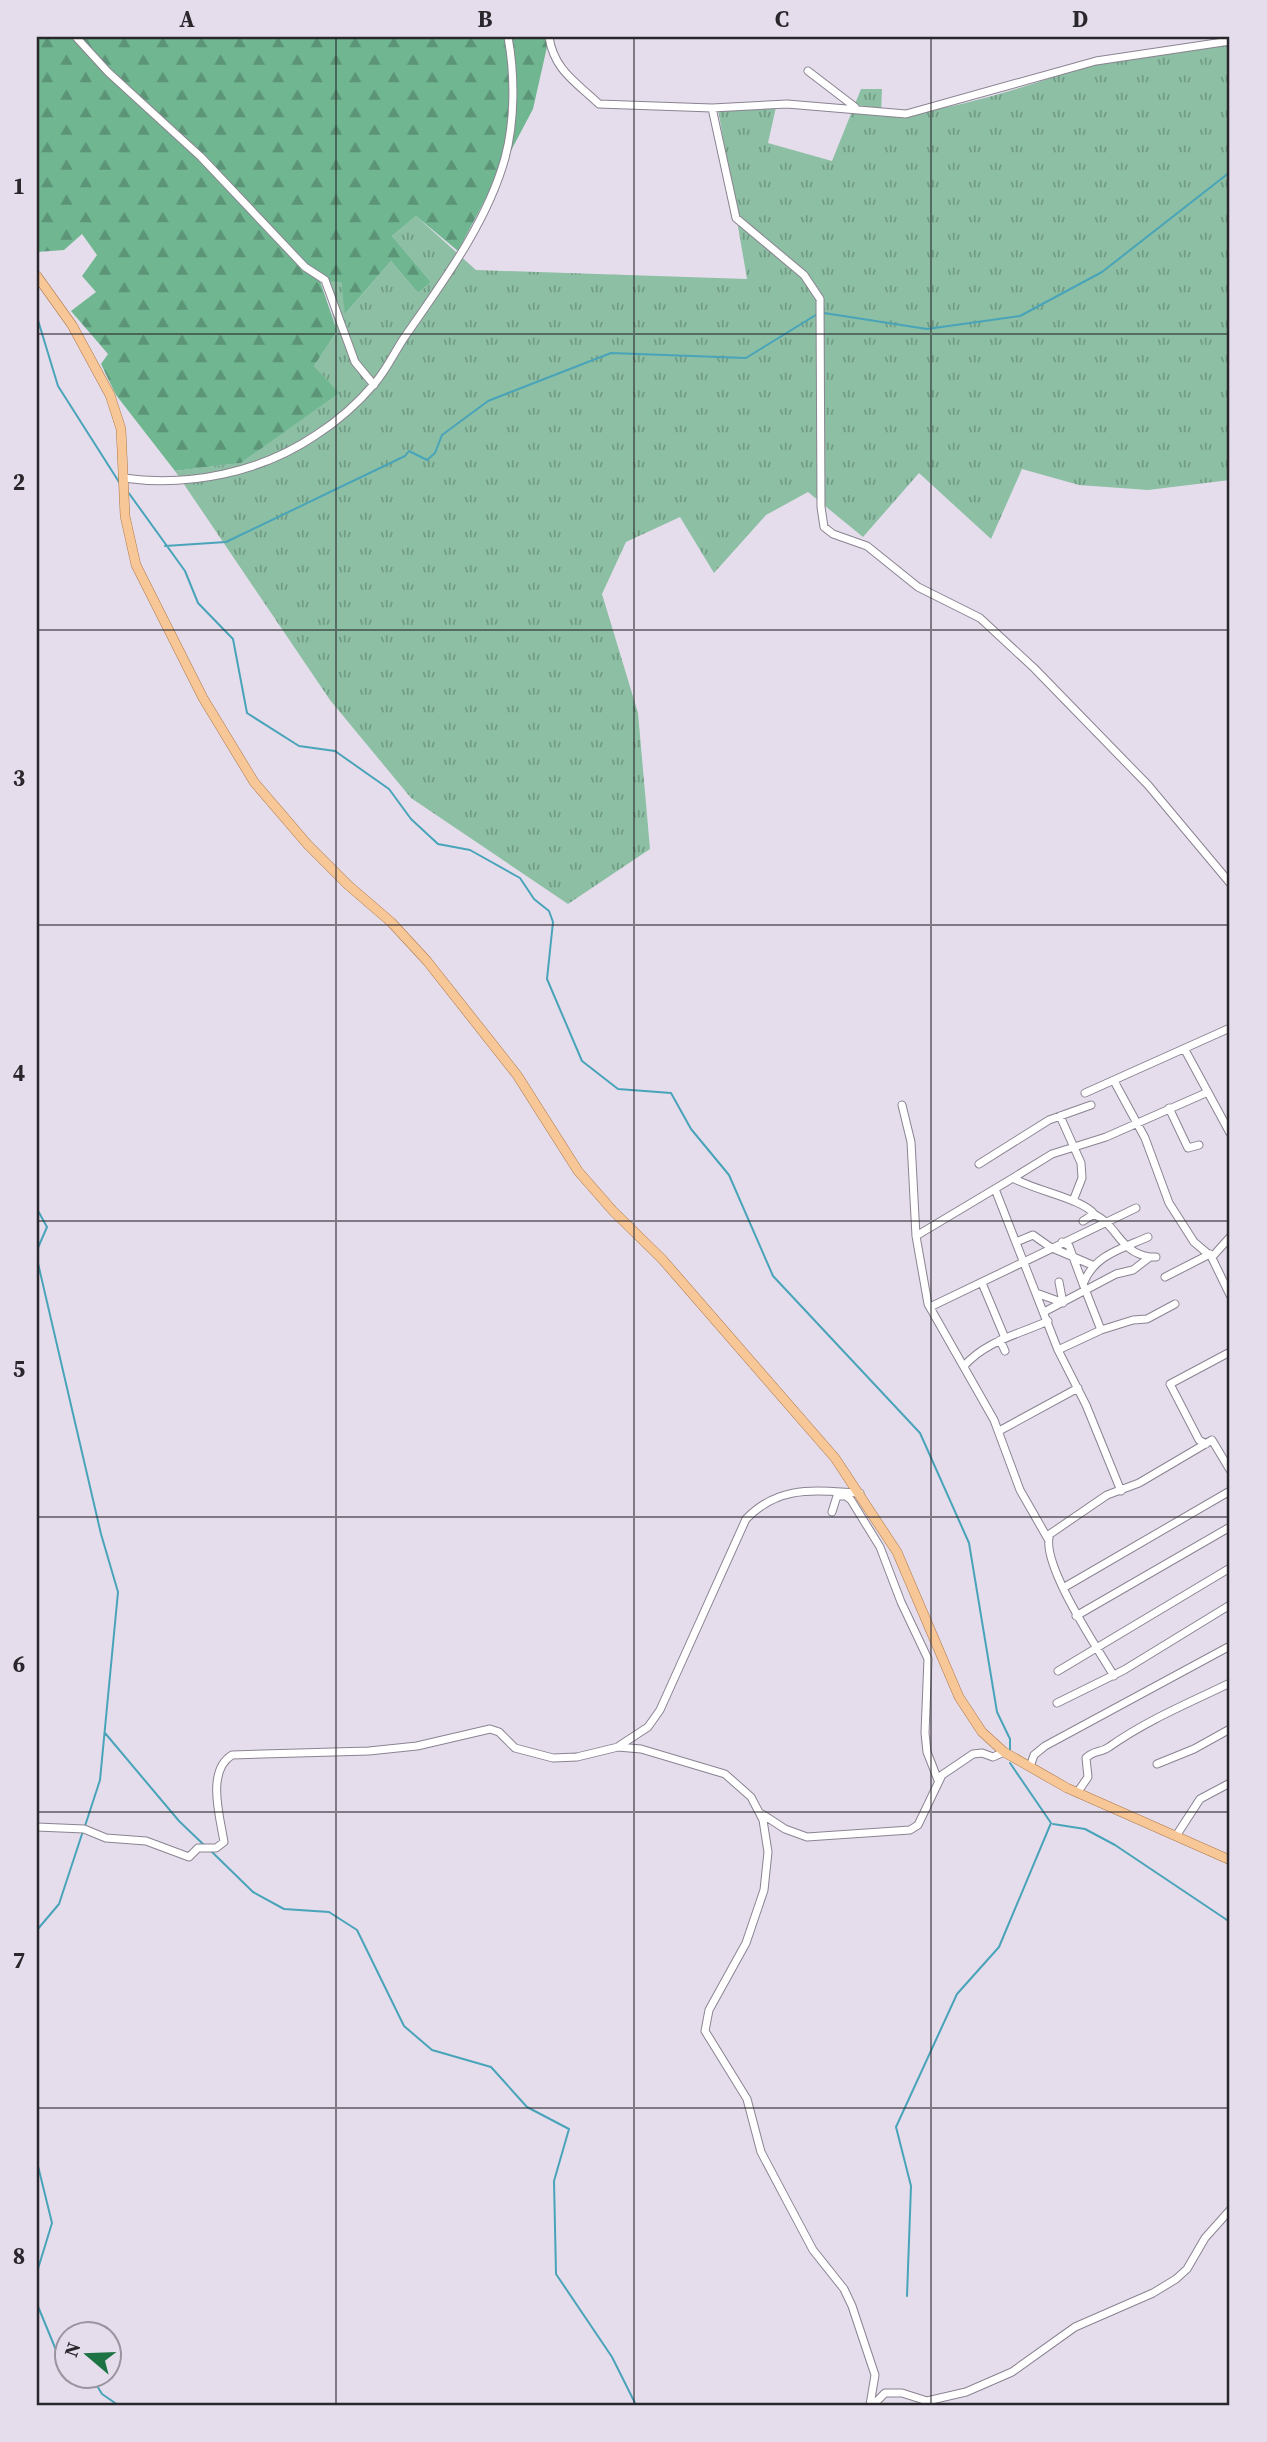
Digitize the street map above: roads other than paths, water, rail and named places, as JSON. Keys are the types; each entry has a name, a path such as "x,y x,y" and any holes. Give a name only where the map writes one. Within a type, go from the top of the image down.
{"main road":[{"path":"37,276 72,325 110,395 121,429 126,529 136,565 203,698 254,782 308,845 348,885 391,922 427,961 517,1075 578,1171 613,1211 662,1259 809,1426 860,1493 908,1572 966,1710 982,1732 1004,1752 1077,1793 1230,1860"}],"street":[{"path":"76,37 108,72 201,157 305,267 323,278 355,362 374,385"},
{"path":"123,478 177,481 228,474 250,466 315,436 351,409 374,385 434,295 489,203 505,156 512,105 512,56 508,37"},
{"path":"549,37 557,65 599,104 712,108 787,104 856,107 906,114 1096,61 1230,41"},
{"path":"808,71 856,107"},
{"path":"712,108 736,218 804,275 820,299 821,507 824,527 833,534 867,546 918,587 979,618 1034,668 1148,785 1230,883"},
{"path":"1085,1093 1230,1028"},
{"path":"1185,1050 1230,1133"},
{"path":"1114,1081 1136,1122 1169,1203 1194,1242 1210,1255 1230,1295"},
{"path":"916,1236 1052,1154 1106,1137 1208,1092"},
{"path":"902,1105 911,1142 916,1236 930,1307 999,1431 1020,1490 1048,1539 1048,1550 1076,1616 1114,1676"},
{"path":"979,1164 1060,1116 1091,1105"},
{"path":"1170,1108 1188,1148 1199,1145"},
{"path":"1060,1116 1081,1163 1082,1178 1073,1201"},
{"path":"1013,1178 1031,1189 1073,1201 1106,1221 1125,1248 1153,1257 1133,1270 1116,1274 1084,1288 1044,1312"},
{"path":"995,1189 1039,1294 1058,1350 1078,1388 1121,1490"},
{"path":"930,1307 1050,1247 1136,1208"},
{"path":"1083,1221 1094,1214"},
{"path":"1016,1242 1033,1235 1050,1247 1092,1265"},
{"path":"1165,1277 1210,1255 1230,1235"},
{"path":"1084,1288 1092,1265 1106,1254 1148,1237"},
{"path":"1062,1242 1069,1246 1101,1330"},
{"path":"1059,1282 1063,1303"},
{"path":"982,1283 1005,1352"},
{"path":"1039,1294 1063,1303"},
{"path":"1058,1350 1101,1330 1133,1320 1147,1320 1175,1304"},
{"path":"964,1366 972,1355 1002,1339 1048,1321"},
{"path":"1206,1444 1199,1440 1170,1384 1230,1352"},
{"path":"999,1431 1078,1388"},
{"path":"1048,1539 1057,1529 1093,1503 1212,1440 1230,1470"},
{"path":"1221,1454 1230,1449"},
{"path":"1063,1588 1230,1490"},
{"path":"618,1747 648,1727 660,1710 746,1519 766,1500 800,1491 860,1493"},
{"path":"832,1512 837,1496 846,1496 851,1500 880,1547 901,1602 928,1659 925,1733 927,1752 938,1780"},
{"path":"1076,1616 1230,1527"},
{"path":"1058,1671 1230,1568"},
{"path":"1057,1703 1114,1676 1230,1605"},
{"path":"1030,1767 1034,1755 1045,1746 1230,1646"},
{"path":"1077,1793 1088,1777 1087,1756 1107,1749 1170,1709 1230,1682"},
{"path":"37,1827 84,1829 106,1838 146,1841 189,1857 198,1848 216,1848 224,1842 219,1819 218,1774 222,1761 232,1755 369,1751 417,1746 490,1729 499,1732 522,1751 552,1758 577,1757 618,1747 641,1749 725,1774 744,1788 761,1814 768,1852 760,1907 746,1943 709,2010 705,2031 747,2099 761,2152 788,2203 822,2264 844,2289 852,2306 875,2375 872,2405"},
{"path":"1157,1764 1194,1749 1230,1729"},
{"path":"761,1814 785,1829 807,1838 899,1832 918,1825 938,1780 972,1754 982,1753 993,1757 1004,1752"},
{"path":"1176,1836 1200,1799 1230,1783"},
{"path":"872,2405 880,2396 891,2392 924,2401 962,2393 1022,2367 1075,2327 1153,2293 1176,2279 1187,2269 1205,2238 1230,2210"}],"waterway":[{"path":"824,313 927,329 1020,316 1102,272 1230,172"},
{"path":"165,546 226,542 405,456 409,451 427,460 435,453 442,435 488,401 611,353 746,358 819,313"},
{"path":"37,317 58,386 119,482"},
{"path":"128,492 185,571 198,603 233,639 247,713 299,746 335,751 389,789 411,819 438,844 470,850 520,878 534,899 549,911 553,922 547,979 582,1061 618,1089 671,1093 691,1129 729,1175 773,1276 920,1433 969,1543 997,1712 1010,1739 1010,1750"},
{"path":"37,1209 47,1227 37,1250"},
{"path":"37,1259 101,1534 118,1592 100,1780 85,1826"},
{"path":"105,1733 179,1821 204,1845"},
{"path":"907,2296 911,2186 896,2127 957,1994 999,1947 1051,1823 1010,1763"},
{"path":"1053,1824 1085,1829 1115,1845 1230,1922"},
{"path":"37,1930 59,1904 83,1831"},
{"path":"211,1851 253,1892 284,1909 329,1912 357,1930 404,2026 432,2050 491,2067 527,2107 569,2129 554,2181 556,2274 612,2357 636,2405"},
{"path":"37,2162 52,2223 37,2272"},
{"path":"37,2304 52,2340"},
{"path":"100,2390 118,2405"}]}
